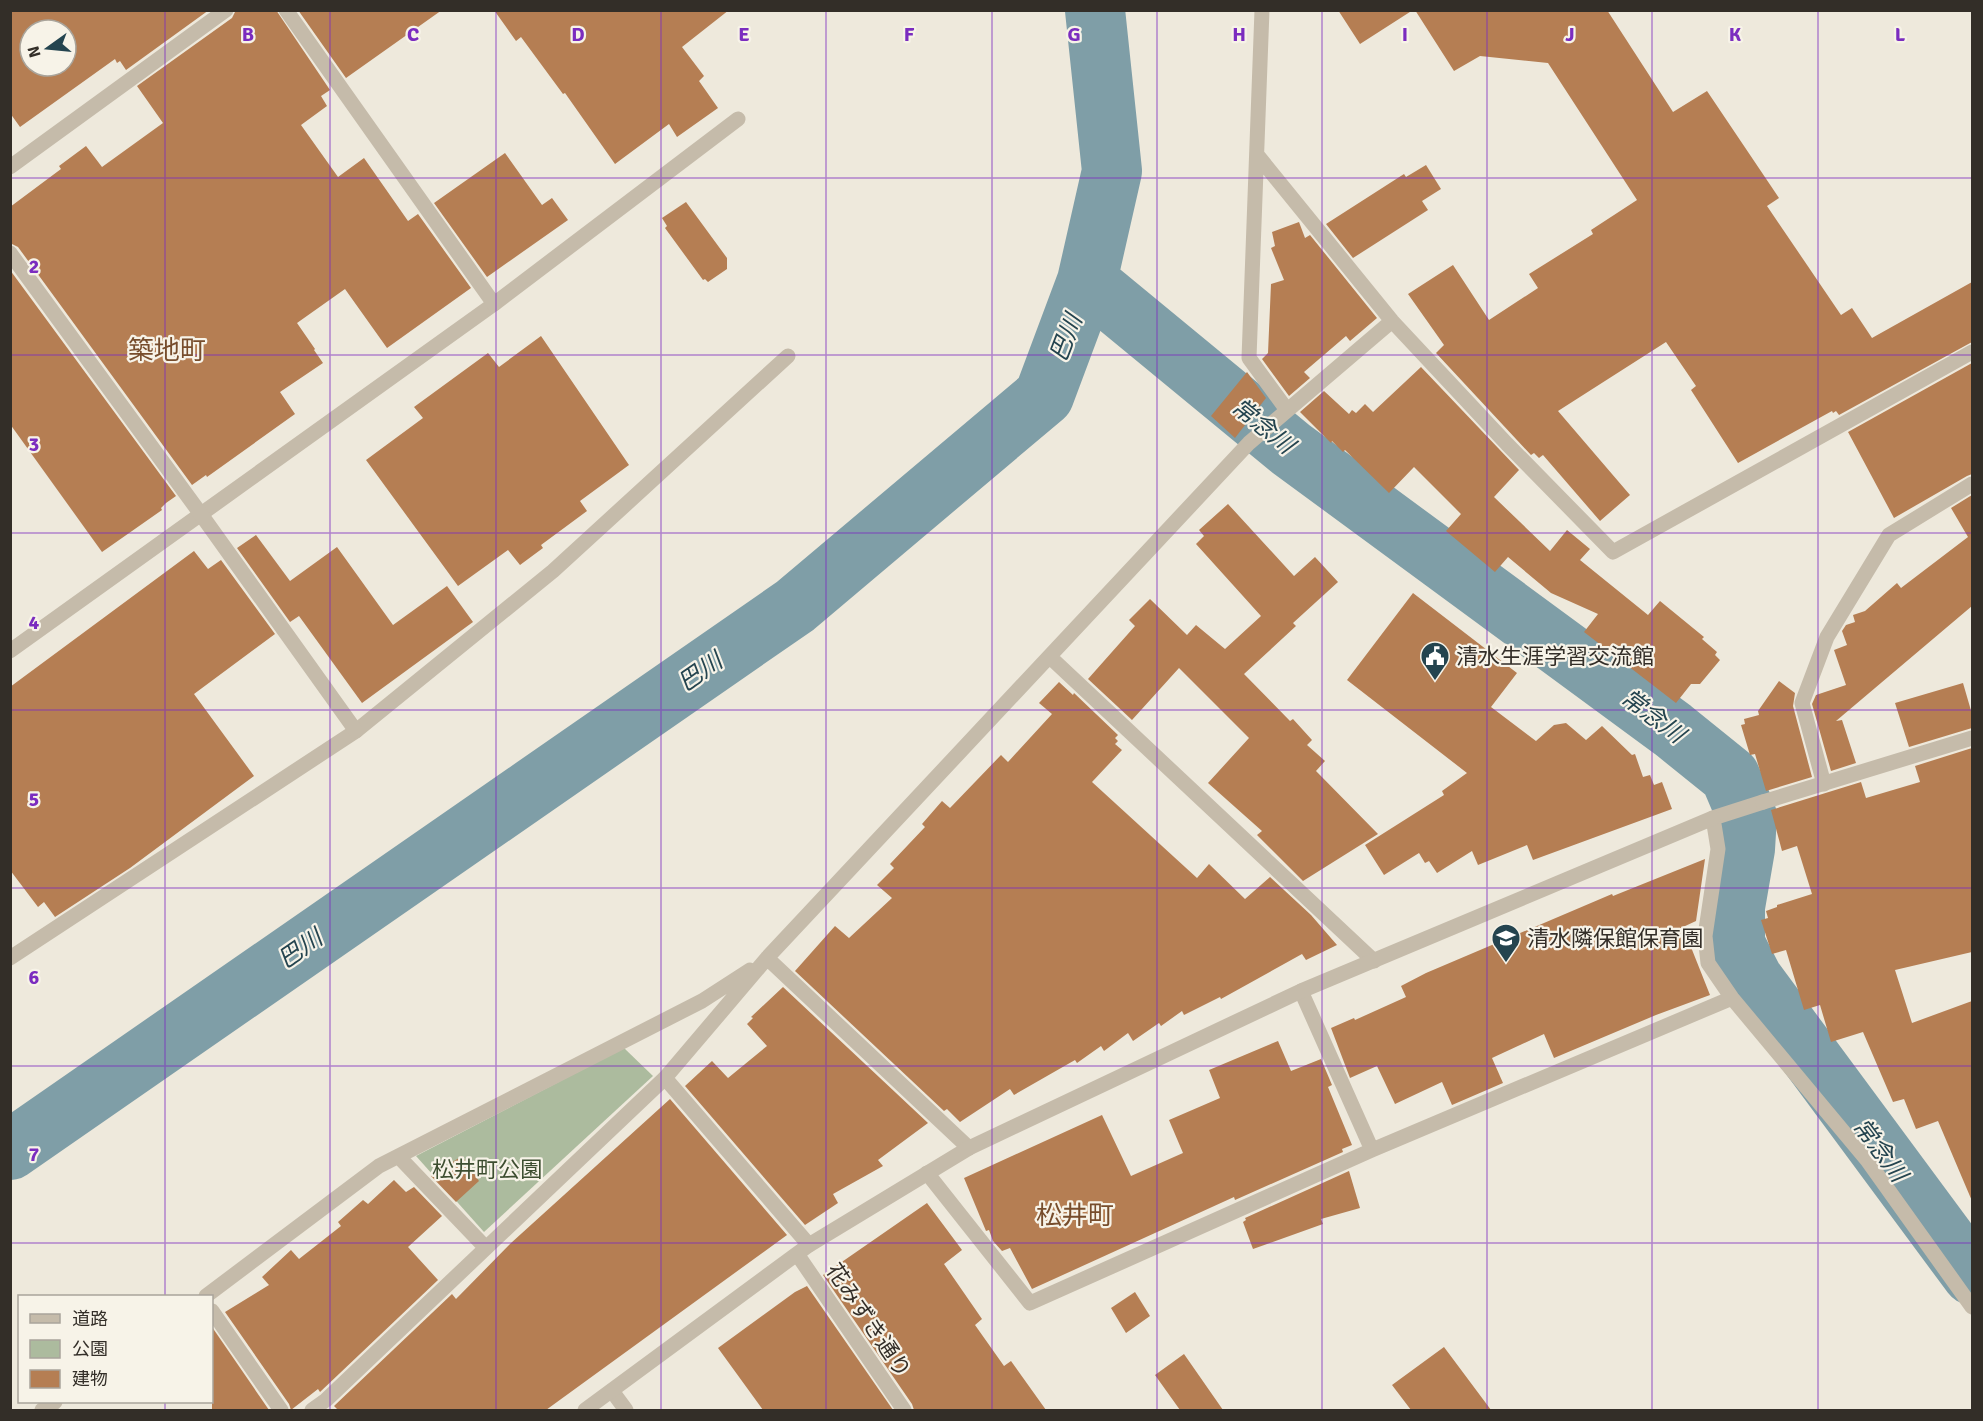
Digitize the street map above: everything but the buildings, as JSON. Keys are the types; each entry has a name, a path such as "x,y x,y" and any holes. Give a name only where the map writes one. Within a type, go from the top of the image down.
{"street":[{"path":"10,167 226,10"},
{"path":"286,10 494,304"},
{"path":"1262,10 1249,358 1287,410"},
{"path":"10,651 494,304 738,119"},
{"path":"1258,156 1392,321 1507,444 1613,552 1972,352"},
{"path":"10,253 356,731"},
{"path":"312,1410 326,1400 664,1078 767,958 1249,442 1392,321"},
{"path":"10,958 356,731 553,571 788,356"},
{"path":"1824,784 1802,702 1827,636 1888,535 1972,484"},
{"path":"1050,657 1374,961"},
{"path":"585,1410 803,1249 969,1148 1301,991 1713,818 1972,738"},
{"path":"1713,818 1718,849 1705,936 1708,963 1732,998 1867,1160 1972,1307"},
{"path":"767,958 969,1148"},
{"path":"207,1295 380,1166 702,1001 767,958"},
{"path":"1301,991 1372,1150"},
{"path":"927,1173 1030,1303 1372,1150 1732,998"},
{"name":"花みずき通り","path":"664,1078 803,1249 904,1410"},
{"path":"399,1156 486,1248"},
{"path":"213,1312 281,1410"},
{"path":"612,1391 626,1410"}],"green space":[{"name":"松井町公園","path":"624,1048 653,1076 484,1232 416,1156"}],"waterway":[{"name":"巴川","path":"10,1150 795,606 1044,396 1087,281 1112,171 1095,10"},
{"name":"常念川","path":"1087,281 1291,449 1673,730 1730,776 1747,816 1745,849 1735,907 1735,944 1753,979 1972,1275"}],"place":[{"name":"清水生涯学習交流館","path":"1435,682"},
{"name":"清水隣保館保育園","path":"1506,964"}],"district":[{"name":"築地町","path":"167,350"},
{"name":"松井町","path":"1075,1215"}]}
